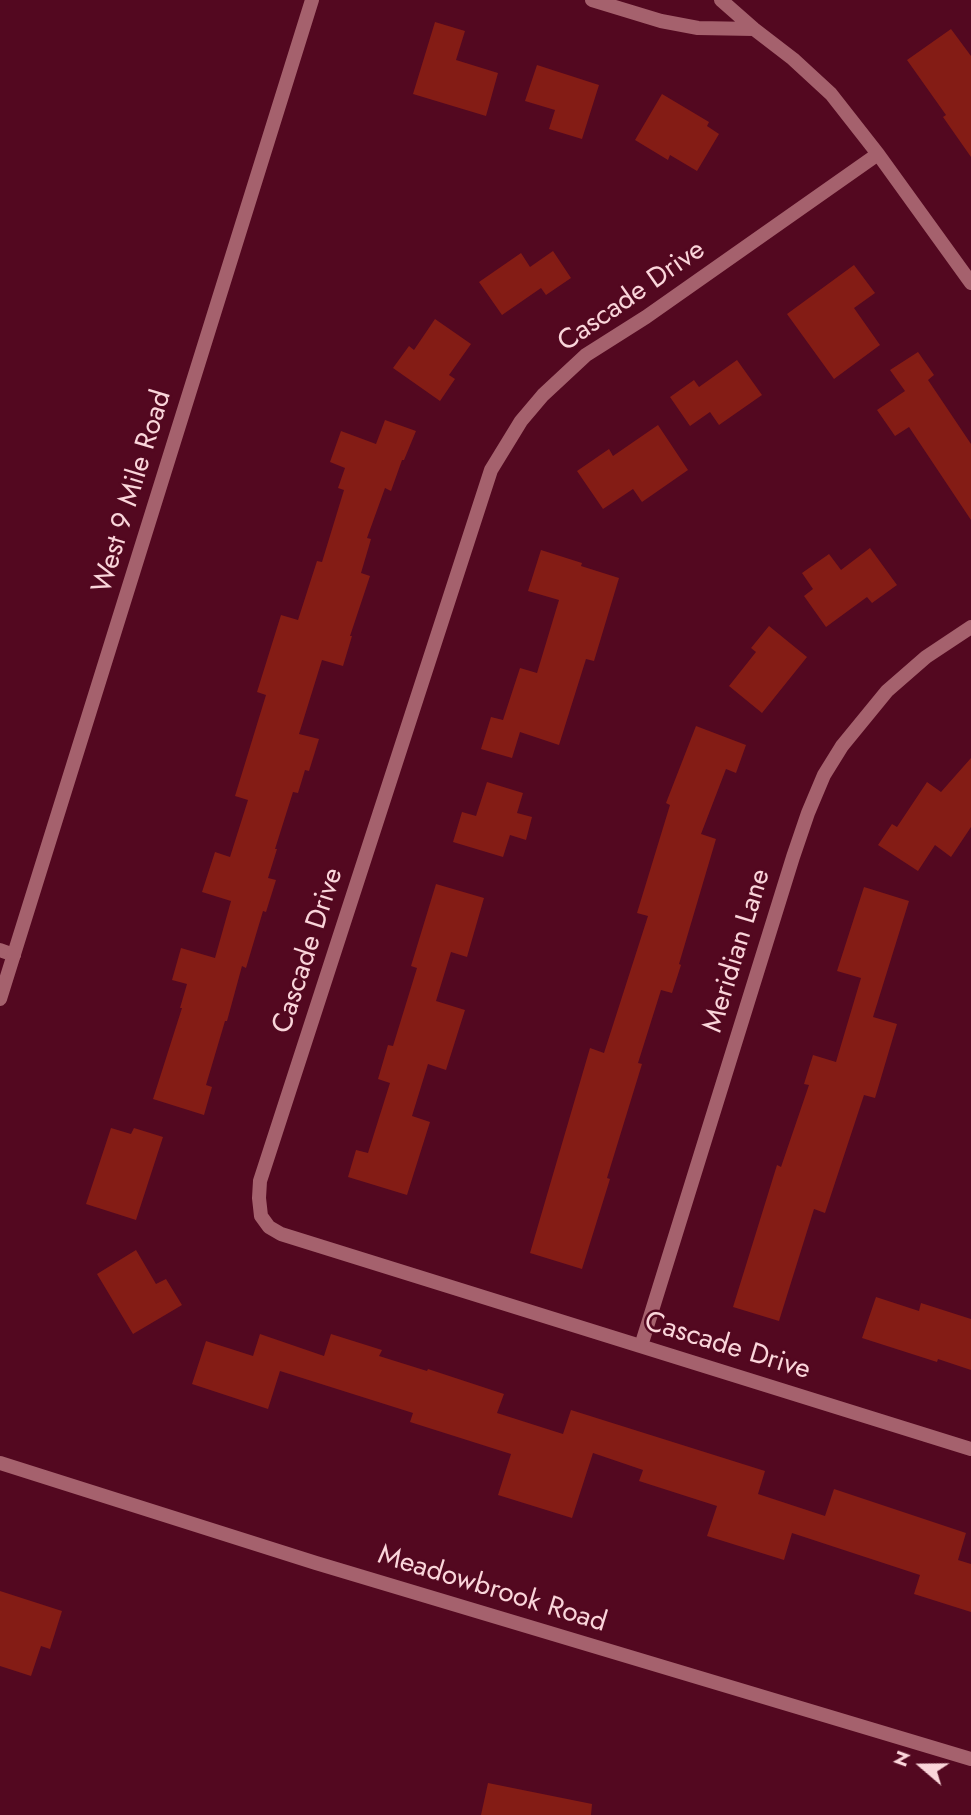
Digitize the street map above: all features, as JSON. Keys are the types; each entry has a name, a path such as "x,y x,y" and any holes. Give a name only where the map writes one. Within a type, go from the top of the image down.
{"street":[{"name":"West 9 Mile Road","path":"0,999 7,953 312,0"},
{"path":"592,0 698,28 754,29"},
{"path":"722,0 831,94 971,282"},
{"name":"Cascade Drive","path":"878,154 646,317 586,355 543,395 520,421 491,470 260,1181 259,1198 261,1216 269,1227 281,1234 971,1449"},
{"name":"Meridian Lane","path":"641,1346 793,857 824,775 842,746 887,691 926,657 971,627"},
{"name":"Meadowbrook Road","path":"0,1463 329,1567 971,1759"}],"building":[{"path":"435,22 465,31 456,60 498,73 486,116 413,94"},
{"path":"951,29 971,56 971,157 943,117 946,115 907,60"},
{"path":"537,65 599,85 582,139 549,129 555,110 525,101"},
{"path":"662,94 709,122 707,126 719,134 697,171 670,155 668,160 635,140"},
{"path":"553,251 571,278 546,295 541,288 502,315 479,282 521,253 530,267"},
{"path":"854,265 875,293 854,308 880,345 834,379 787,314"},
{"path":"435,319 471,344 449,375 455,379 440,401 393,368 409,346 414,350"},
{"path":"918,352 934,375 928,380 971,444 971,520 909,427 895,436 877,410 905,391 890,370"},
{"path":"737,360 762,395 719,425 710,412 690,426 670,397 694,380 699,387"},
{"path":"385,420 416,431 391,491 385,488 367,538 371,539 361,573 370,576 343,666 322,660 299,734 319,739 309,771 305,770 298,793 293,792 275,849 268,878 276,880 266,912 263,911 246,968 242,966 225,1021 206,1085 212,1087 204,1115 153,1099 187,984 172,980 181,948 215,958 231,901 202,892 215,852 230,857 248,800 235,796 266,695 257,692 281,615 298,620 317,561 322,562 344,490 338,488 345,468 330,462 341,431 376,444"},
{"path":"658,425 688,470 642,502 633,489 603,509 577,471 609,449 613,456"},
{"path":"870,548 897,585 872,603 867,597 826,627 804,596 813,589 802,573 829,554 841,570"},
{"path":"541,550 619,578 594,661 586,659 559,745 520,732 512,758 481,749 491,717 503,720 520,668 537,673 559,600 528,591"},
{"path":"769,626 807,657 762,713 729,686 756,652 751,648"},
{"path":"696,726 746,745 736,773 726,769 701,834 716,839 672,993 661,990 638,1063 642,1064 582,1269 530,1253 590,1048 604,1053 648,916 637,913 670,805 666,803"},
{"path":"971,758 971,827 951,857 935,845 918,871 878,845 892,824 897,827 927,782 941,792"},
{"path":"487,782 523,793 517,813 532,817 526,840 510,835 503,857 453,842 462,812 476,816"},
{"path":"436,884 484,898 467,957 451,952 436,1001 465,1010 446,1070 428,1064 412,1116 430,1122 407,1195 348,1177 356,1150 368,1153 390,1083 378,1079 388,1045 393,1046 417,968 411,966"},
{"path":"864,887 909,901 873,1017 897,1024 875,1098 864,1095 825,1213 814,1209 779,1321 733,1307 777,1165 781,1167 809,1085 804,1084 813,1055 836,1062 861,978 837,971"},
{"path":"111,1128 131,1134 134,1128 163,1137 136,1220 86,1204"},
{"path":"136,1250 156,1284 166,1279 182,1305 133,1334 97,1274"},
{"path":"876,1297 919,1311 921,1303 971,1319 971,1370 862,1338"},
{"path":"260,1334 324,1356 331,1334 382,1350 379,1356 504,1394 497,1413 563,1434 571,1410 765,1471 758,1494 825,1516 834,1489 966,1533 958,1560 971,1564 971,1612 914,1594 920,1575 792,1533 784,1560 707,1536 717,1506 639,1481 643,1470 593,1453 572,1518 498,1495 511,1454 410,1422 413,1413 280,1371 268,1409 192,1384 206,1341 253,1356"},
{"path":"0,1591 62,1611 50,1649 41,1646 31,1676 0,1666"},
{"path":"488,1783 592,1804 591,1815 481,1815"}]}
